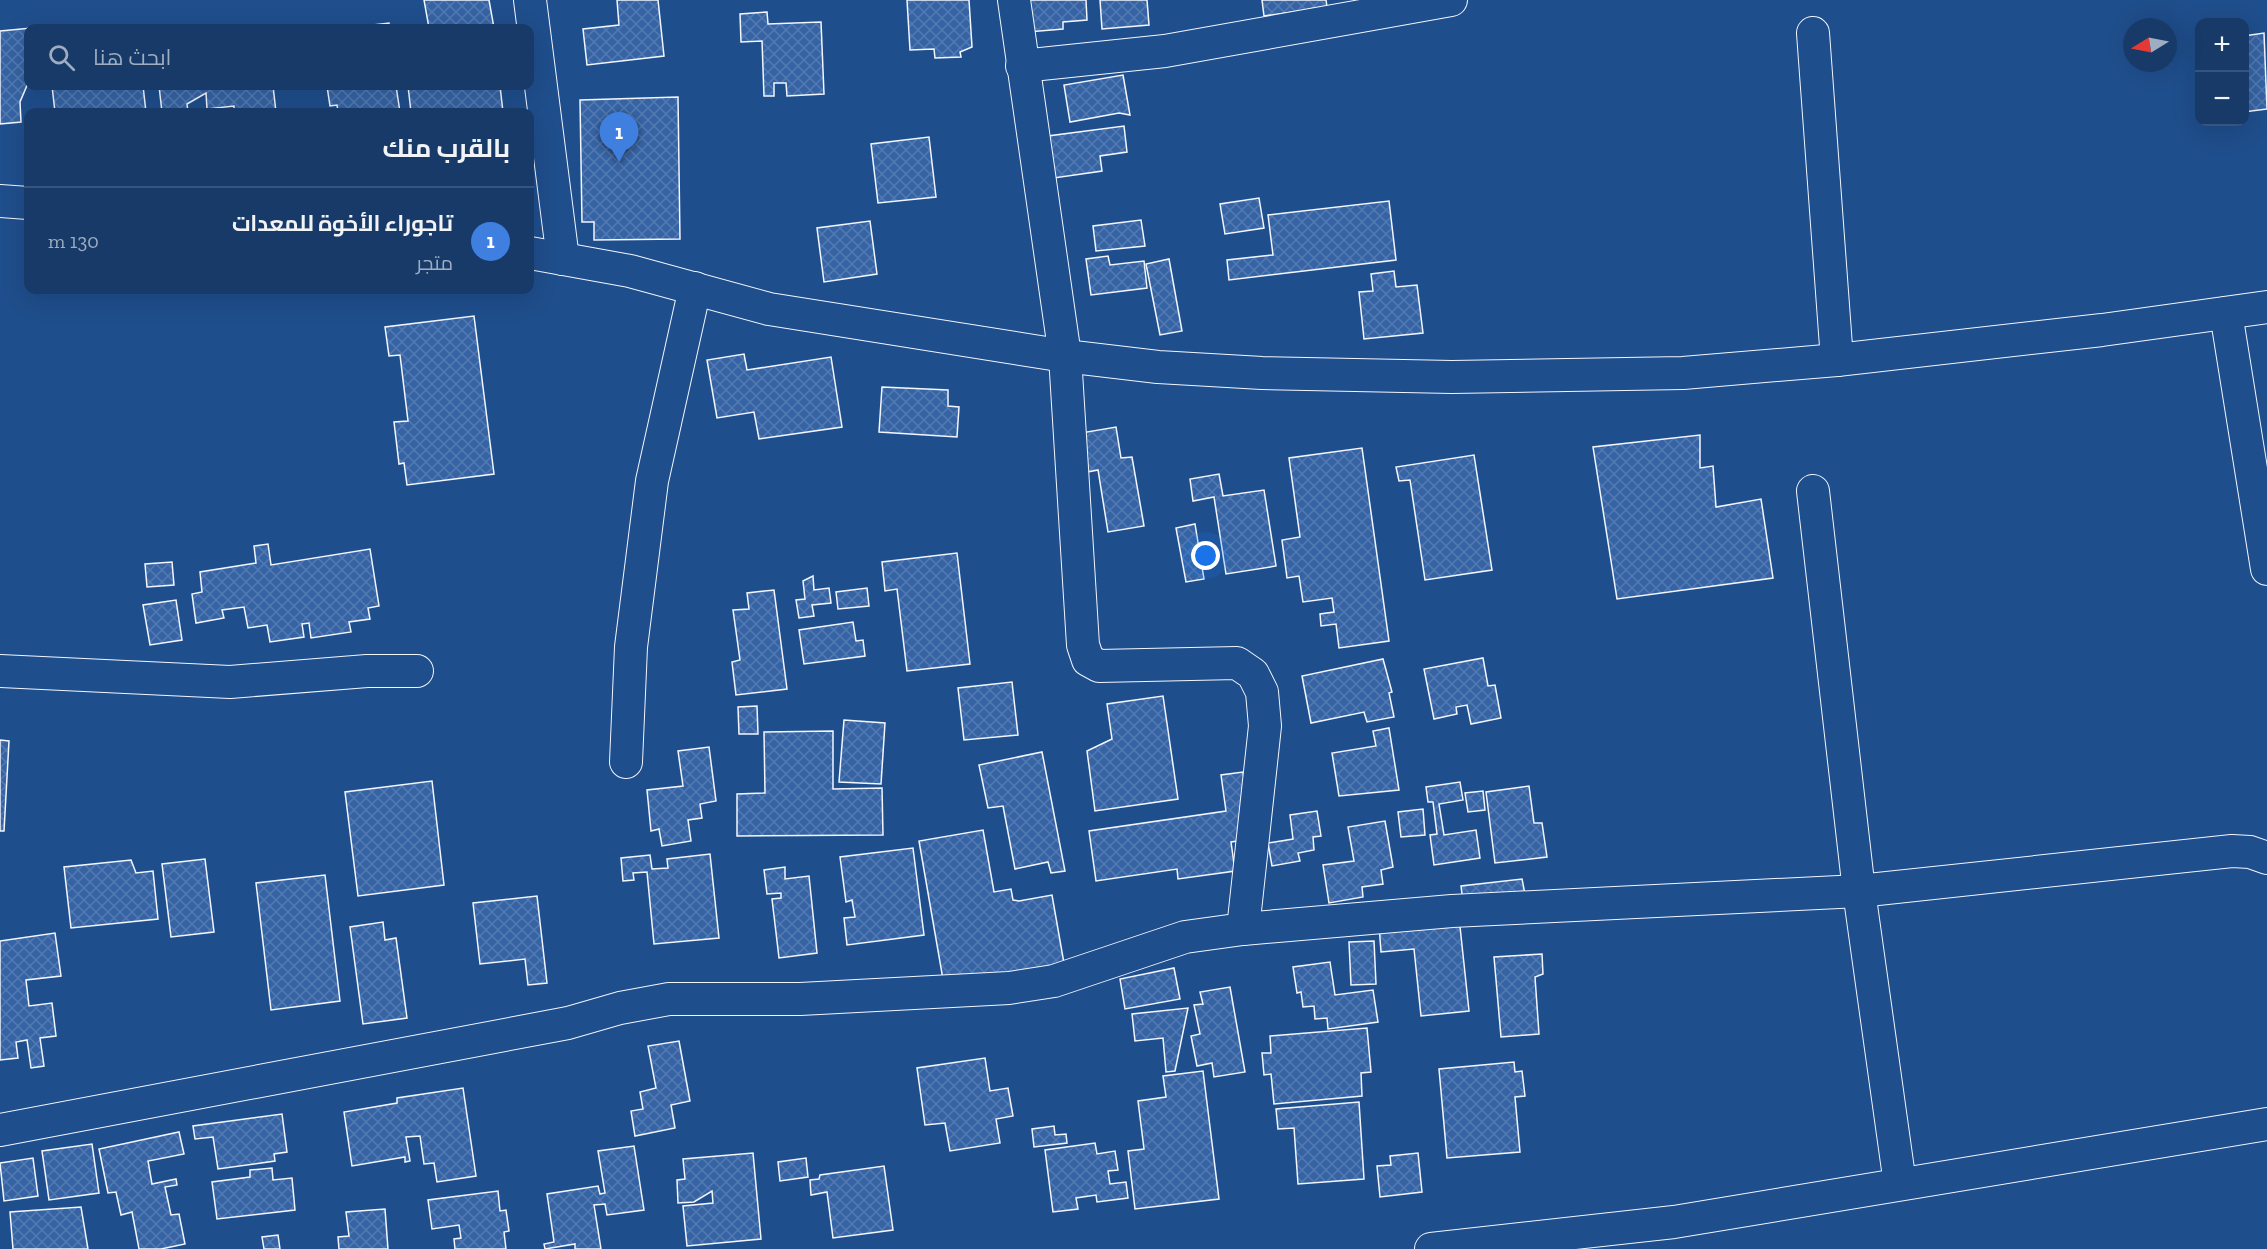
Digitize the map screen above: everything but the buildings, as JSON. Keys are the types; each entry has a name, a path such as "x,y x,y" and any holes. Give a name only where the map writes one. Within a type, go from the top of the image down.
{"street":[{"path":"530,0 533,24"},
{"path":"1014,0 1065,356 1083,645 1088,660 1100,666 1237,663 1253,674 1262,692 1265,726 1243,929"},
{"path":"1022,66 1165,51 1451,0"},
{"path":"534,31 563,259"},
{"path":"1813,33 1837,360"},
{"path":"0,201 24,203"},
{"path":"534,254 630,271 769,309 1065,356 1158,367 1262,373 1452,377 1683,373 1837,360 2267,307"},
{"path":"626,762 632,647 652,480 694,288"},
{"path":"2226,313 2267,569"},
{"path":"1813,491 1859,891 1900,1184"},
{"path":"0,671 230,682 367,672 417,671"},
{"path":"0,1130 568,1023 620,1008 669,999 800,999 1008,988 1054,981 1185,937 1243,929 1452,911 1859,891 2232,851 2250,852 2267,858"},
{"path":"1431,1249 1674,1222 2267,1124"}],"place":[{"name":"تاجوراء الأخوة للمعدات","path":"619,162"}]}
